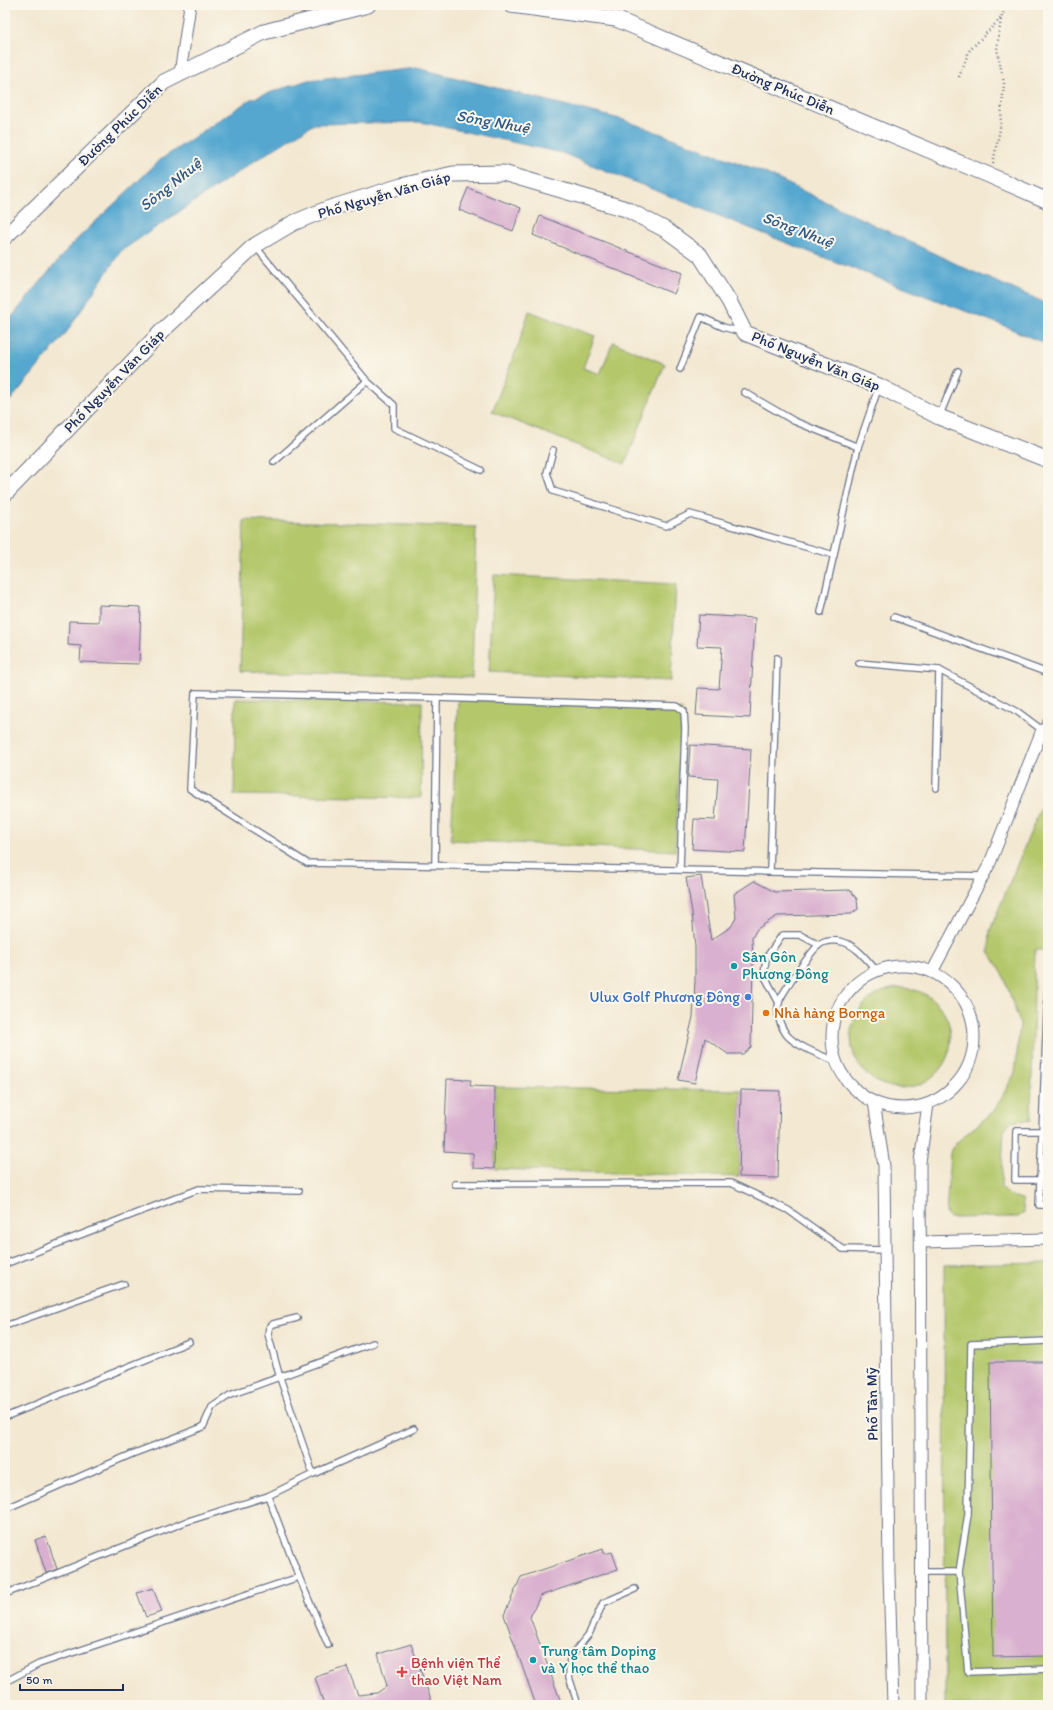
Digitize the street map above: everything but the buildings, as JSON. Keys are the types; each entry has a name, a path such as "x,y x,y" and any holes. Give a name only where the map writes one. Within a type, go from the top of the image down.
{"street":[{"path":"180,74 190,5"},
{"name":"Đường Phúc Diễn","path":"5,237 164,82 264,32 368,5"},
{"name":"Đường Phúc Diễn","path":"511,5 616,18 991,176 1048,202"},
{"name":"Phố Nguyễn Văn Giáp","path":"5,494 164,329 254,246 293,223 327,209 401,186 453,174 503,173 626,209 666,230 700,255 729,301 745,333 879,386 939,417 1048,460"},
{"path":"932,972 984,876 1045,730"},
{"path":"895,966 914,967 932,972 952,986 966,1005 974,1028 973,1052 964,1074 948,1093 928,1104 910,1109 892,1108 874,1102 858,1093 846,1079 837,1062 832,1041 834,1019 844,999 858,982 877,971 895,966"},
{"name":"Phố Tân Mỹ","path":"874,1102 884,1166 889,1573 893,1705"},
{"path":"922,1705 920,1162 928,1104"},
{"path":"921,1242 1048,1239"}],"lane":[{"path":"254,246 367,381 394,405 394,428 481,470"},
{"path":"680,369 701,317 724,327 745,333"},
{"path":"939,417 958,371"},
{"path":"274,462 367,381"},
{"path":"821,612 858,447 879,386"},
{"path":"744,392 794,421 858,447"},
{"path":"554,450 547,473 554,491 666,526 690,514 834,555"},
{"path":"894,617 1048,673"},
{"path":"770,871 777,658"},
{"path":"859,663 939,670 1018,712 1045,730 1048,718"},
{"path":"936,788 939,670"},
{"path":"680,869 685,728 684,711 677,706 437,698 195,693 190,789 307,863 984,876"},
{"path":"435,865 437,698"},
{"path":"779,1002 764,975 766,958 782,935 800,935 819,945"},
{"path":"837,1062 794,1042 787,1035 781,1025 778,1014 779,1002 785,990 819,945 830,941 842,941 854,946 877,971"},
{"path":"1048,987 1039,1205 1048,1205"},
{"path":"1040,1180 1015,1180 1016,1131 1042,1131"},
{"path":"456,1184 731,1183 788,1210 844,1249 885,1250"},
{"path":"5,1264 199,1189 299,1191"},
{"path":"5,1326 124,1284"},
{"path":"297,1318 273,1324 269,1328 268,1334 280,1378 314,1474"},
{"path":"1048,1341 971,1344 968,1514 958,1572 968,1672 1048,1669"},
{"path":"5,1417 189,1342"},
{"path":"5,1508 132,1454 203,1427 212,1407 230,1395 373,1344"},
{"path":"5,1594 185,1522 268,1496 414,1429"},
{"path":"268,1496 299,1577 328,1645"},
{"path":"921,1572 958,1572"},
{"path":"5,1682 39,1664 299,1577"},
{"path":"578,1705 569,1677 570,1657 589,1634 603,1603 635,1588"}],"path":[{"path":"991,176 1000,129 1004,83 997,49 1001,18 1007,5"},
{"path":"959,77 969,52 1001,18"}],"green space":[{"path":"529,311 595,336 583,368 600,374 613,342 665,364 625,464 492,412 519,343"},
{"path":"244,520 476,527 472,678 240,671"},
{"path":"494,575 676,584 671,681 489,672"},
{"path":"235,699 422,702 421,798 234,795"},
{"path":"458,699 682,710 675,851 451,840"},
{"path":"1048,790 1048,950 1035,950 1031,1120 1010,1122 1004,1130 1001,1187 1008,1195 1022,1199 1024,1213 1018,1217 949,1218 946,1214 950,1153 957,1142 994,1111 1015,1073 1020,1024 1003,974 989,952 990,930"},
{"path":"901,988 911,989 929,996 943,1010 950,1028 950,1048 943,1066 929,1080 911,1087 901,1088 891,1087 873,1080 859,1066 852,1048 851,1038 852,1028 859,1010 873,996 891,989"},
{"path":"495,1087 741,1090 739,1177 494,1169"},
{"path":"1048,1263 1048,1705 945,1705 944,1265"}],"water":[{"name":"Sông Nhuệ","path":"417,68 624,120 763,172 969,270 1048,304 1048,345 1002,325 807,251 562,153 421,122 314,124 256,160 121,251 66,333 5,407 5,325 70,246 160,160 251,99 308,80"}],"place":[{"name":"Sân Gôn Phương Đông","path":"734,966"},
{"name":"Ulux Golf Phương Đông","path":"748,997"},
{"name":"Nhà hàng Bornga","path":"766,1013"},
{"name":"Trung tâm Doping và Y học thể thao","path":"533,1660"},
{"name":"Bệnh viện Thể thao Việt Nam","path":"402,1672"}]}
